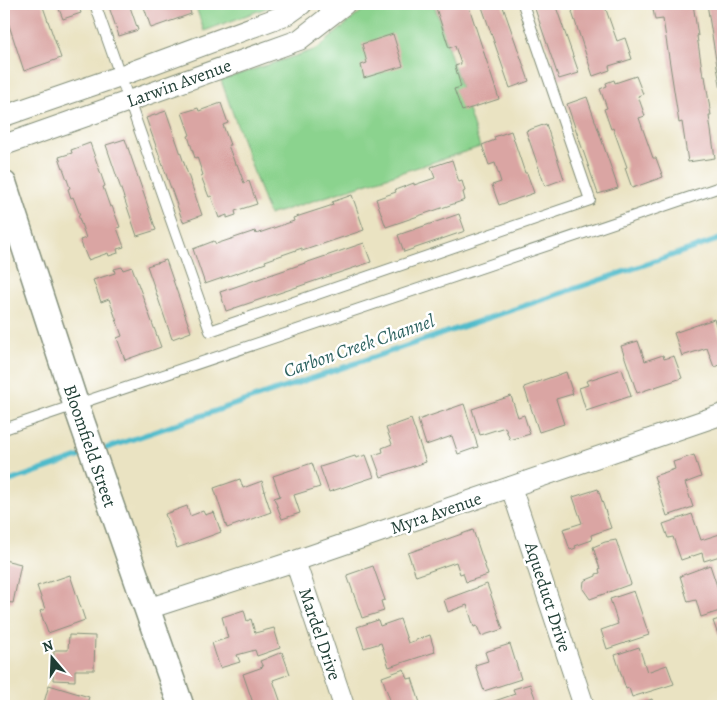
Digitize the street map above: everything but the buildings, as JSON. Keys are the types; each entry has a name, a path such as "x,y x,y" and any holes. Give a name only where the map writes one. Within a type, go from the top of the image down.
{"street":[{"name":"Larwin Avenue","path":"4,116 120,76 288,14 302,4"},
{"name":"Larwin Avenue","path":"4,145 299,40 345,4"},
{"name":"Bloomfield Street","path":"4,184 14,226 181,706"},
{"name":"Myra Avenue","path":"147,609 295,562 723,416"},
{"name":"Aqueduct Drive","path":"511,487 584,706"},
{"name":"Mardel Drive","path":"295,562 344,706"}],"lane":[{"path":"95,4 210,331 590,200 523,4"},
{"path":"4,429 723,186"}],"green space":[{"path":"195,4 277,4 204,31"},
{"path":"370,4 434,4 480,147 269,215 221,80 317,49"}],"waterway":[{"name":"Carbon Creek Channel","path":"98,451 723,238"},
{"name":"Carbon Creek Channel","path":"4,483 87,454"}]}
